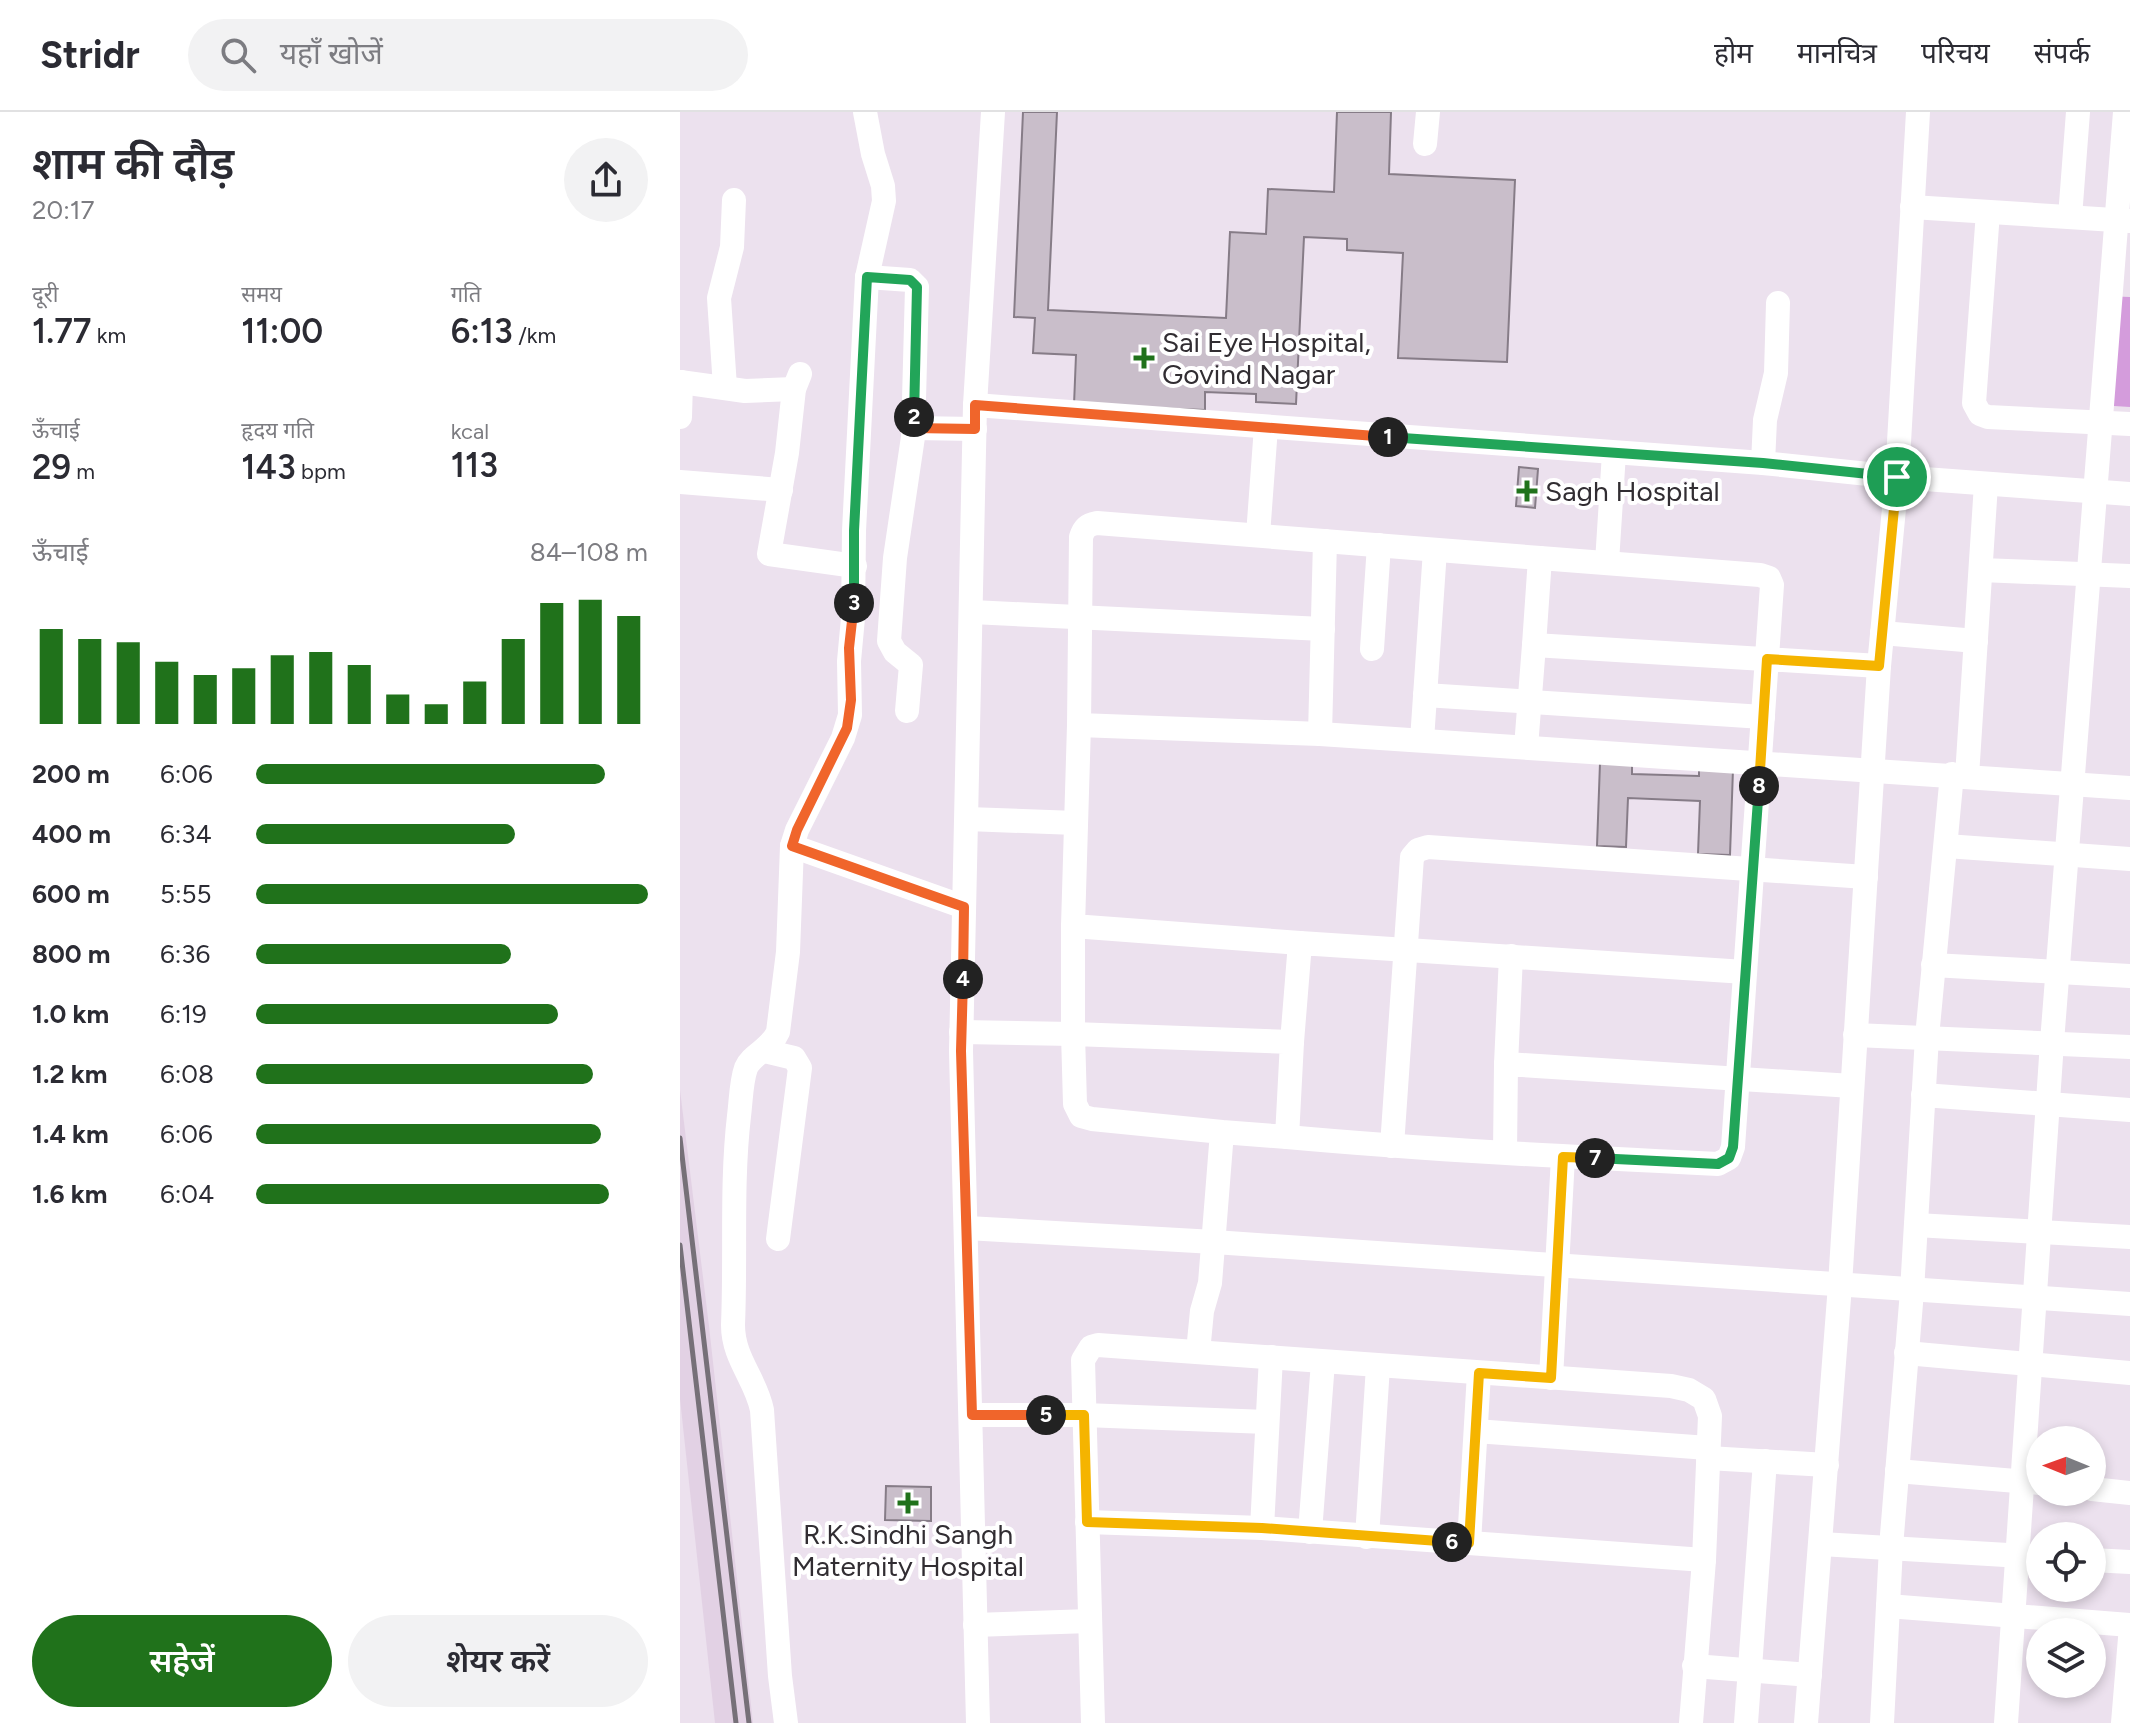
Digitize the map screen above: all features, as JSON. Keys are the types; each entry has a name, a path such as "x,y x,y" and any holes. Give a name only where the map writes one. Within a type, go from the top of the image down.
{"street":[{"path":"786,1723 762,1410 760,1398 747,1377 733,1342 734,1159 746,1069 751,1060 773,1043 781,1017 788,952 792,846 847,728 851,700 849,661 867,277 884,201 865,112"},
{"path":"978,1723 961,1032 975,417 993,112"},
{"path":"1425,144 1428,112"},
{"path":"1806,1723 1840,1285 1879,666 1897,477 1918,112"},
{"path":"2070,217 2078,112"},
{"path":"2030,1426 2029,1363 2033,1299 2094,491 2124,220 2125,112"},
{"path":"725,387 719,298 732,247 734,200"},
{"path":"1912,207 2124,220"},
{"path":"1988,212 1974,403 1976,410 1988,417 2130,424"},
{"path":"867,277 910,280 917,287 913,428 895,558 889,641 895,652 911,665 907,711"},
{"path":"1763,463 1765,420 1776,373 1778,303"},
{"path":"680,417 681,382 745,391 797,382 769,554 855,566"},
{"path":"913,428 975,417 1266,427 1763,463 1897,477 2130,494"},
{"path":"1258,535 1266,427"},
{"path":"1607,562 1614,453"},
{"path":"680,482 781,490"},
{"path":"1882,1723 1891,1547 1912,1291 1933,965 1946,846 1960,775 1976,641 1986,484"},
{"path":"1097,523 1258,535 1769,578 1772,585 1753,869 1733,1147 1729,1158 1718,1164 1444,1151 1081,1116 1075,1104 1073,926 1083,529 1097,523"},
{"path":"1320,734 1325,541"},
{"path":"1372,649 1379,545"},
{"path":"1422,740 1435,550"},
{"path":"1526,747 1540,558"},
{"path":"1981,570 2130,576"},
{"path":"972,612 1323,629"},
{"path":"1882,633 1976,641"},
{"path":"1534,645 1879,666"},
{"path":"1425,695 1763,717"},
{"path":"1079,725 1422,740 2130,788"},
{"path":"967,819 1076,823"},
{"path":"792,846 964,907"},
{"path":"1946,846 2130,859"},
{"path":"1392,1146 1412,857 1418,850 1428,847 1866,877"},
{"path":"1073,926 1745,972"},
{"path":"1287,1137 1300,943"},
{"path":"1505,1152 1511,956"},
{"path":"1933,965 2130,976"},
{"path":"961,1032 1292,1042"},
{"path":"1855,1035 2130,1047"},
{"path":"764,1051 794,1058 800,1068 778,1239"},
{"path":"1506,1064 1852,1086"},
{"path":"1923,1095 2130,1110"},
{"path":"1198,1352 1202,1311 1210,1283 1222,1132"},
{"path":"1551,1378 1563,1157"},
{"path":"1916,1225 2130,1237"},
{"path":"967,1228 2130,1304"},
{"path":"1093,1723 1083,1360 1091,1347 1098,1345 1671,1386 1689,1390 1704,1399 1710,1416 1704,1560 1691,1723"},
{"path":"1906,1353 2130,1373"},
{"path":"1262,1528 1271,1357"},
{"path":"1310,1532 1323,1362"},
{"path":"1367,1537 1378,1366"},
{"path":"1469,1543 1479,1373"},
{"path":"972,1415 1084,1415 1267,1422"},
{"path":"1476,1431 1827,1465"},
{"path":"1746,1723 1765,1461"},
{"path":"1897,1471 2026,1483"},
{"path":"2106,1490 2130,1493"},
{"path":"1087,1522 1262,1528 1704,1560"},
{"path":"1821,1544 2026,1556"},
{"path":"2106,1561 2130,1562"},
{"path":"2006,1723 2012,1614 2026,1563"},
{"path":"1888,1606 2130,1625"},
{"path":"975,1625 1090,1621"},
{"path":"2123,1723 2130,1638"},
{"path":"1694,1666 1810,1675"}],"shaded area":[{"path":"2104,296 2130,297 2130,407 2098,405"},
{"path":"680,1090 753,1723 715,1723 680,1399"}],"building":[{"path":"1023,112 1057,112 1048,310 1226,318 1230,232 1266,234 1268,189 1334,192 1337,112 1391,112 1389,174 1515,180 1507,362 1398,358 1403,253 1347,250 1347,239 1304,237 1296,404 1256,402 1256,394 1205,392 1205,410 1074,405 1076,355 1033,353 1035,318 1014,317"},
{"path":"1519,467 1538,469 1535,508 1516,506"},
{"path":"1600,763 1632,764 1632,774 1699,776 1699,768 1733,769 1730,855 1698,854 1700,801 1628,798 1626,847 1597,846"},
{"path":"886,1486 931,1487 931,1521 885,1520"}],"railway":[{"path":"680,1138 749,1723"},
{"path":"680,1245 736,1723"}],"place":[{"name":"Sai Eye Hospital, Govind Nagar","path":"1144,358"},
{"name":"Sagh Hospital","path":"1527,491"},
{"name":"R.K.Sindhi Sangh Maternity Hospital","path":"908,1503"}],"route":[{"path":"867,277 910,280 917,287 913,428 975,429 975,405 1763,463 1897,477 1879,666 1767,659 1733,1147 1729,1158 1718,1164 1563,1157 1551,1378 1479,1373 1469,1543 1262,1528 1087,1522 1084,1415 972,1415 961,1051 964,907 792,846 843,738 850,715 849,648 853,618 854,531 867,277"}]}
